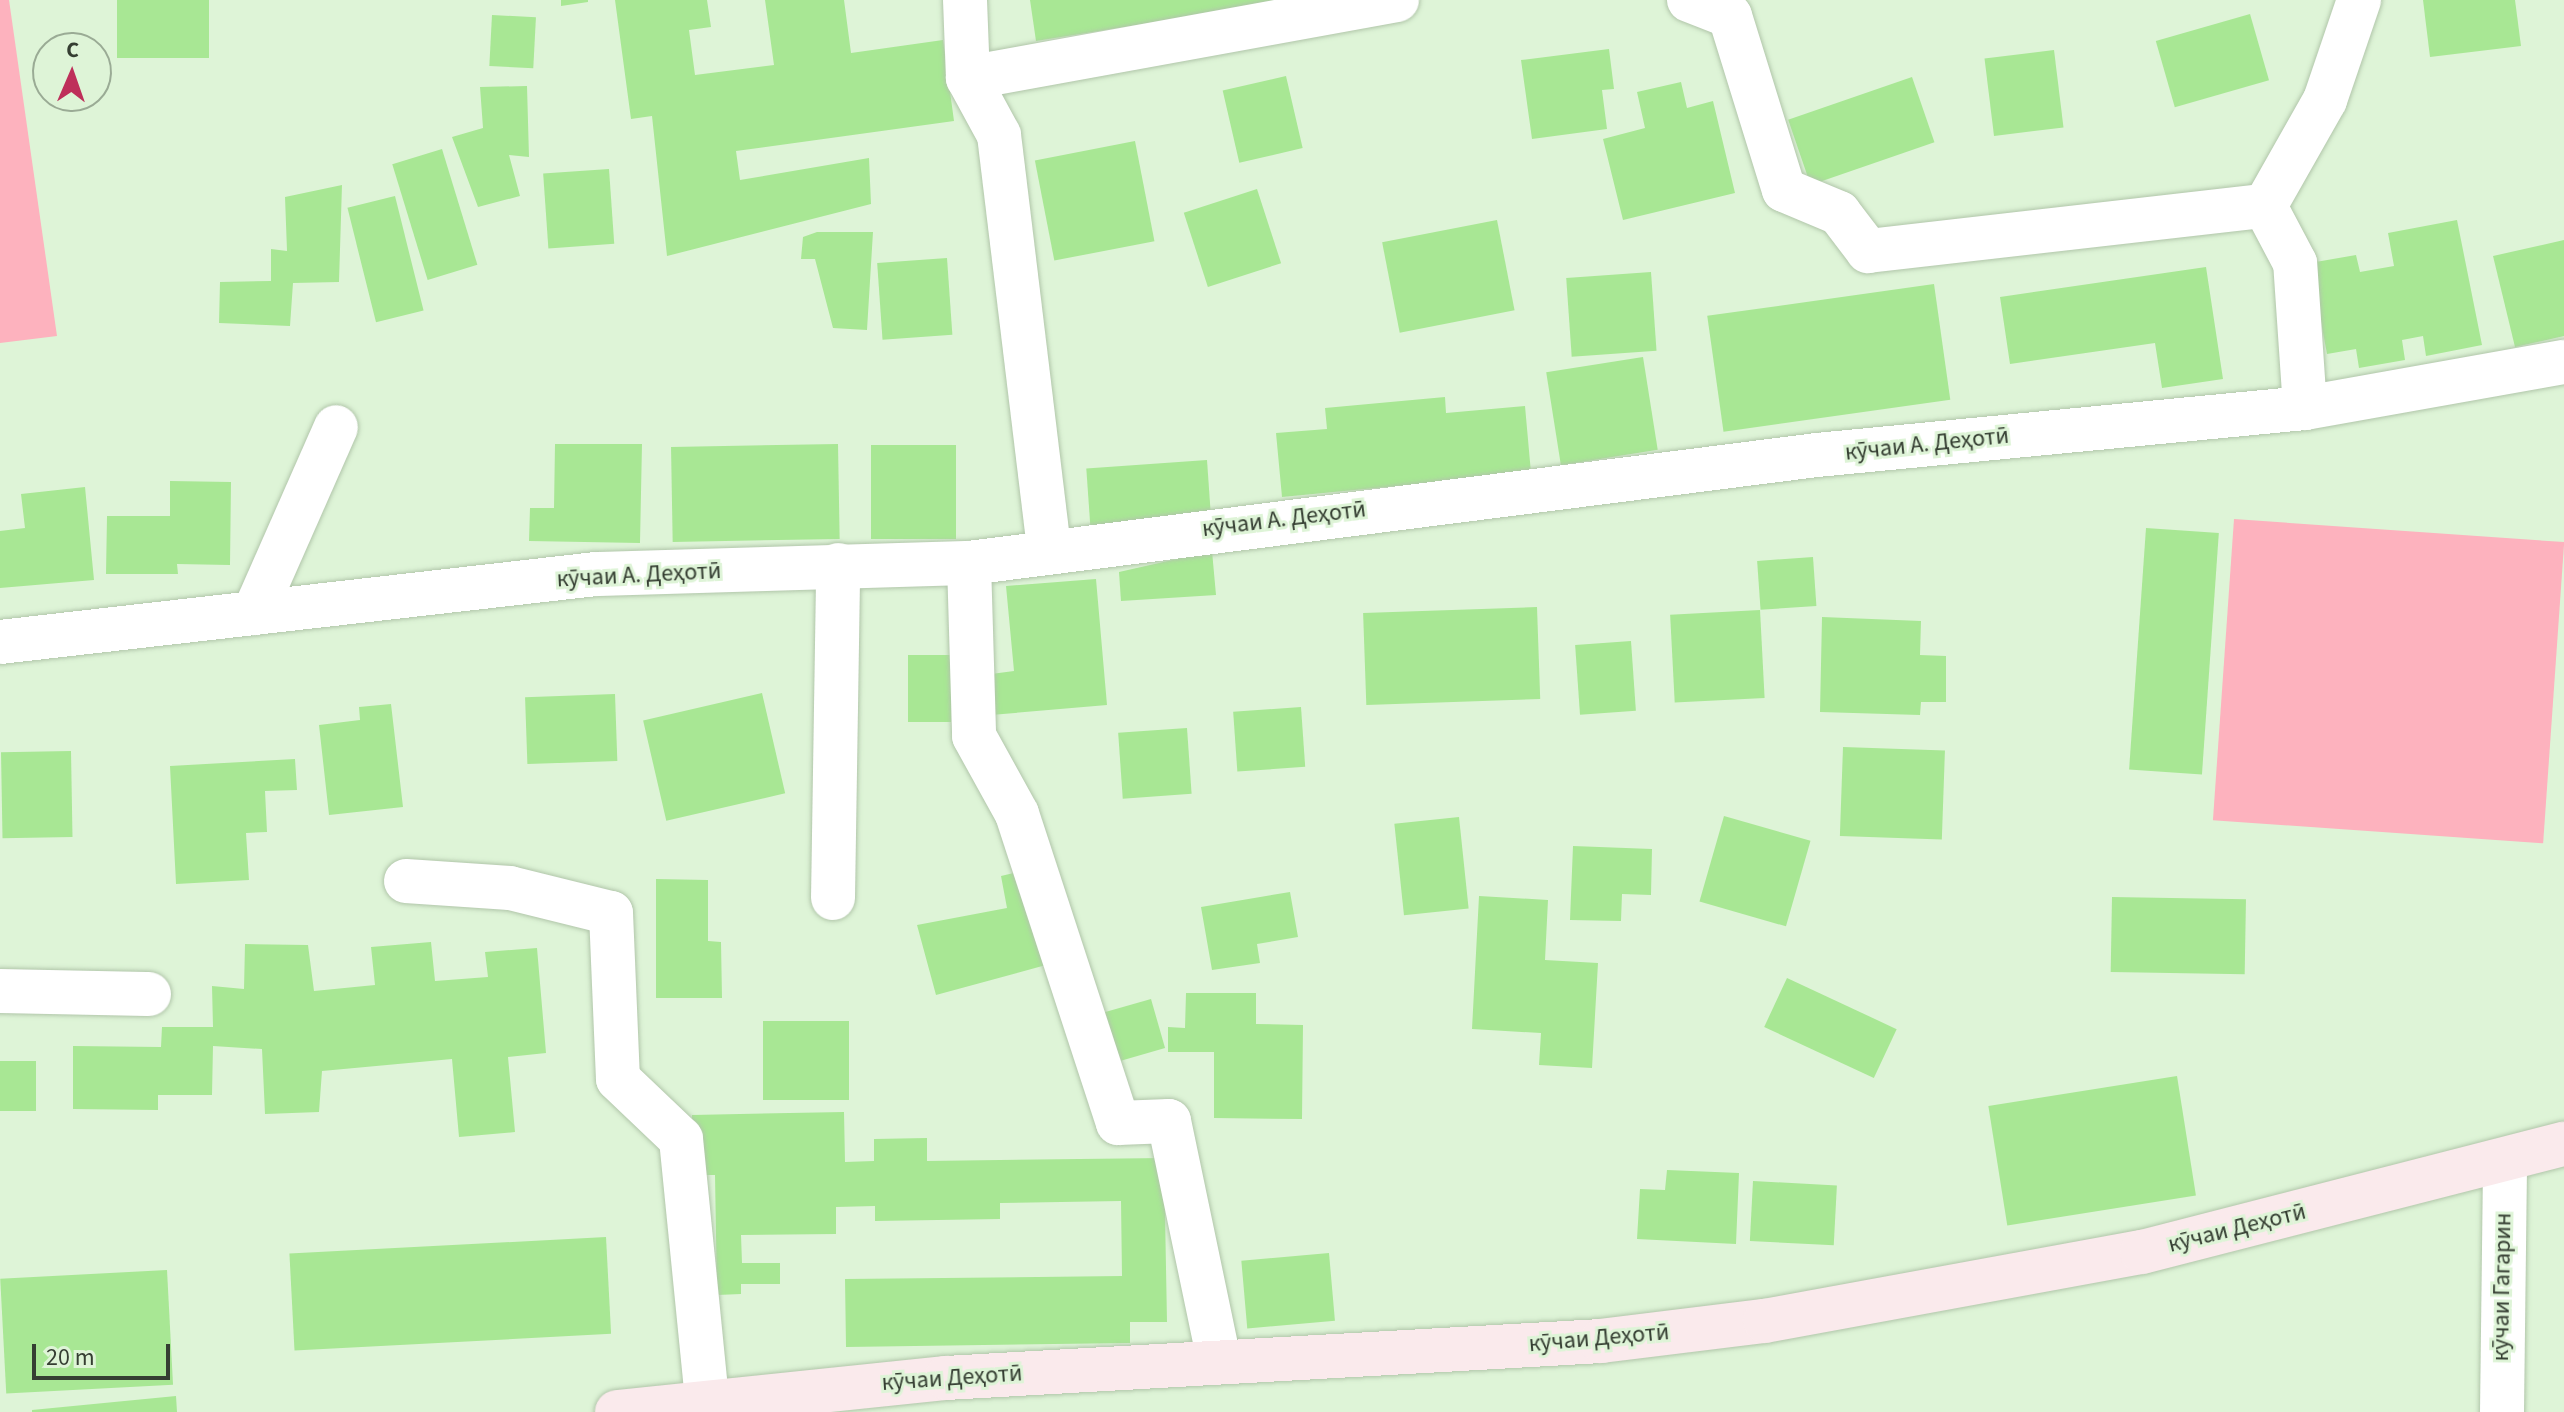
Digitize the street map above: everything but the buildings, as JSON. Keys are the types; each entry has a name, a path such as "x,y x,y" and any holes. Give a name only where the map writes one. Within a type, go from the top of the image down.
{"main road":[{"name":"кӯчаи Деҳотӣ","path":"617,1412 707,1398 1219,1360 1601,1341 1765,1321 2142,1252 2505,1162 2564,1144"}],"street":[{"path":"965,0 968,78 999,135 1049,548"},
{"path":"968,78 1397,0"},
{"path":"1689,0 1730,16 1784,190 1839,213 1868,251 2265,206"},
{"path":"2265,206 2325,100 2359,0"},
{"path":"2265,206 2295,263 2305,408"},
{"name":"кӯчаи А. Деҳотӣ","path":"0,642 596,574 969,563 1049,548 1817,455 2305,408 2564,362"},
{"path":"254,613 336,427"},
{"path":"969,563 974,736 1017,814 1118,1123 1169,1121 1219,1360"},
{"path":"833,898 838,565"},
{"path":"406,881 510,888 611,913 618,1079 681,1139 707,1398"},
{"path":"0,991 149,994"},
{"name":"кӯчаи Гагарин","path":"2502,1412 2505,1162"}],"shaded area":[{"path":"0,0 9,0 57,336 0,343"},
{"path":"2234,519 2564,542 2543,843 2213,820"}]}
